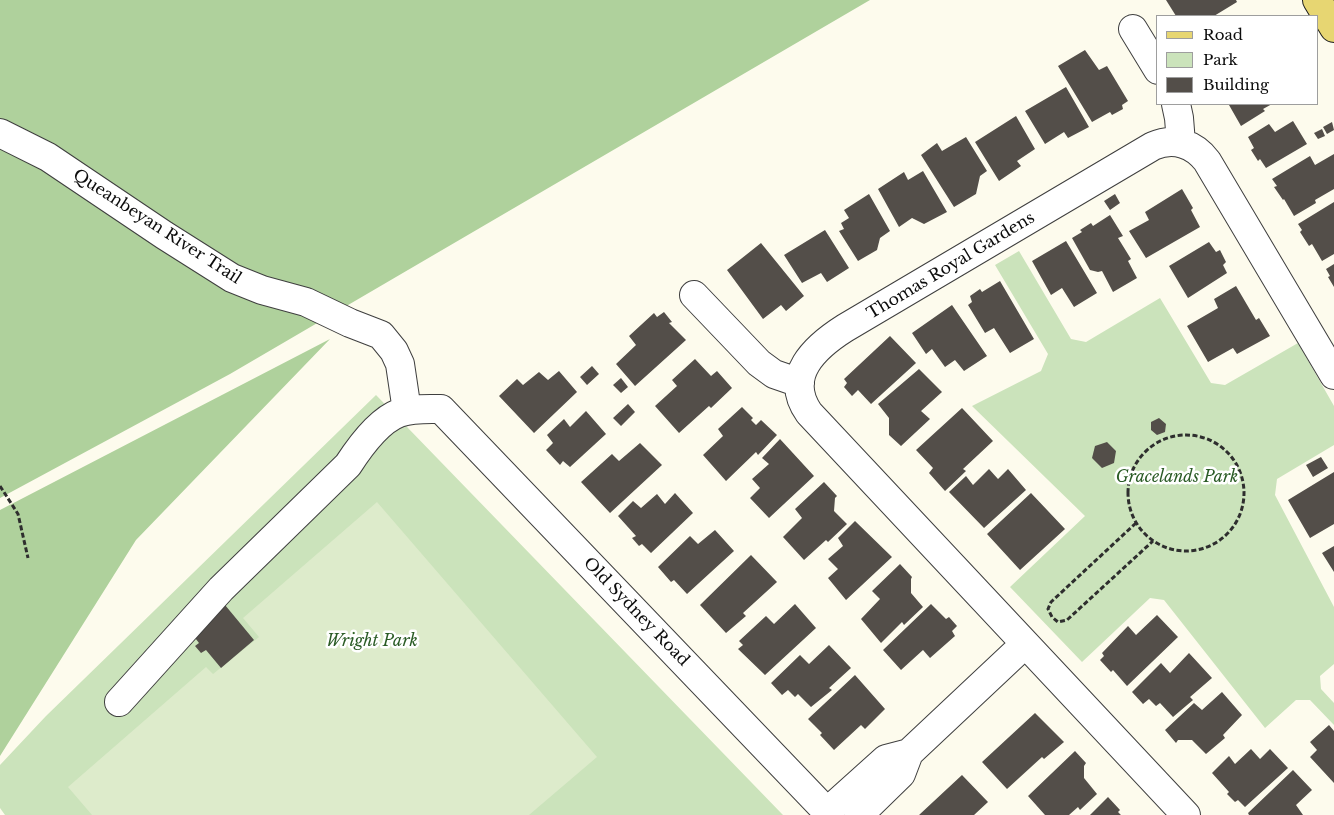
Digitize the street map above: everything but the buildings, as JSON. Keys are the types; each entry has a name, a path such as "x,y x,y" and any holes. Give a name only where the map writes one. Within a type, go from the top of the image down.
{"main road":[{"path":"1317,0 1334,28"}],"street":[{"path":"1133,29 1156,67"},
{"path":"1176,105 1180,118 1181,143 1199,151 1210,165 1334,375"},
{"name":"Queanbeyan River Trail","path":"0,133 48,157 232,278 262,290 306,302 350,323 381,335 394,351 400,364 407,411"},
{"name":"Thomas Royal Gardens","path":"800,383 802,371 809,358 829,339 845,328 1153,146 1165,142 1181,143"},
{"path":"694,295 759,363 774,374 800,383 801,397 809,413 1186,815"},
{"name":"Old Sydney Road","path":"407,411 441,408 829,814"},
{"path":"119,702 221,589 348,466 364,442 385,421 407,411"},
{"path":"859,815 901,774 909,753 1025,644"},
{"path":"829,814 886,759 909,753"}],"path":[{"path":"1184,434 1206,438 1225,450 1238,467 1244,487 1242,508 1234,526 1219,541 1207,548 1193,551 1172,550 1153,541 1143,532 1131,513 1128,499 1130,477 1135,463 1150,447 1163,439 1184,434"},
{"path":"0,486 18,514 28,558"},
{"path":"1136,523 1051,602 1048,609 1052,618 1058,622 1067,620 1153,541"}],"green space":[{"path":"0,0 870,0 230,374 0,498"},
{"name":"Gracelands Park","path":"1019,251 1071,339 1086,342 1160,298 1211,383 1225,385 1298,343 1334,406 1334,445 1277,479 1275,495 1334,607 1334,664 1320,676 1321,689 1334,703 1334,725 1310,700 1296,700 1265,728 1164,600 1150,598 1082,662 1010,587 1085,516 972,406 1041,371 1048,354 995,265"},
{"path":"330,339 136,540 0,756 0,510"},
{"name":"Wright Park","path":"376,395 783,815 5,815 0,808 0,765 46,716"},
{"path":"377,502 597,757 529,815 92,815 68,787 206,667 213,674 259,637 243,618"}]}
